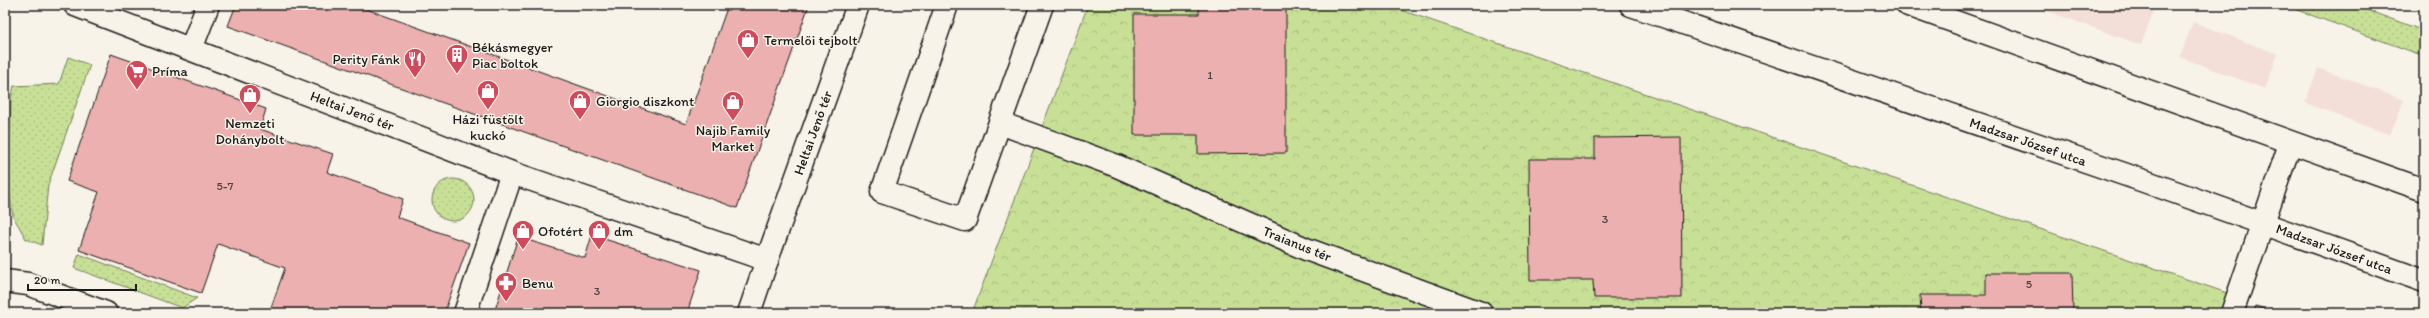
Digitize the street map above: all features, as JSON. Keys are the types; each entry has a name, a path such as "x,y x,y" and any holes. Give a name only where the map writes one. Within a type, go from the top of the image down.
{"street":[{"name":"Heltai Jenő tér","path":"75,5 512,172 767,260"},
{"path":"191,49 208,5"},
{"name":"Heltai Jenő tér","path":"749,313 858,5"},
{"path":"947,5 882,192 965,220 1042,5"},
{"name":"Madzsar József utca","path":"1631,5 2424,281"},
{"path":"1908,5 2290,144 2424,190"},
{"name":"Traianus tér","path":"1000,123 1117,166 1306,249 1482,313"},
{"path":"2232,313 2261,223 2290,144"},
{"path":"465,313 512,172"},
{"path":"5,281 28,284 106,313"}],"shaded area":[{"path":"2031,5 2141,5 2154,10 2141,45"},
{"path":"2193,22 2278,54 2265,89 2180,57"},
{"path":"2318,68 2404,100 2390,135 2305,103"}],"green space":[{"path":"1088,5 1386,5 2230,294 2223,313 972,313"},
{"path":"2283,5 2353,5 2424,31 2424,56"},
{"path":"68,57 90,65 48,185 42,245 26,239 13,216 8,184 11,98 14,86 59,84"},
{"path":"449,179 457,179 465,182 471,188 474,200 471,212 465,218 457,221 449,221 441,218 435,212 432,204 432,196 435,188 441,182"},
{"path":"79,254 197,298 182,308 74,268"}],"building":[{"name":"Békásmegyer Piac boltok","path":"236,5 355,5 686,124 728,5 809,5 737,208 228,26"},
{"path":"1199,5 1286,5 1286,153 1198,154 1198,135 1134,135 1134,14 1199,14"},
{"path":"111,54 266,109 260,129 333,154 327,172 403,199 397,217 469,243 444,313 269,313 285,268 218,244 201,293 79,250 99,192 67,181"},
{"path":"1681,137 1682,298 1594,298 1593,280 1530,280 1529,159 1595,159 1595,138"},
{"path":"592,235 701,270 687,313 494,313 518,237 585,258"},
{"path":"1986,273 2072,273 2073,313 1921,313 1920,295 1986,295"},
{"path":"2256,306 2275,313 2253,313"}],"place":[{"name":"Termelői tejbolt","path":"748,60"},
{"name":"Békásmegyer Piac boltok","path":"457,74"},
{"name":"Perity Fánk","path":"415,78"},
{"name":"Príma","path":"137,90"},
{"name":"Házi füstölt kuckó","path":"488,110"},
{"name":"Nemzeti Dohánybolt","path":"250,114"},
{"name":"Giorgio diszkont","path":"580,120"},
{"name":"Najib Family Market","path":"733,122"},
{"name":"Ofotért","path":"523,250"},
{"name":"dm","path":"599,250"},
{"name":"Benu","path":"506,302"}]}
